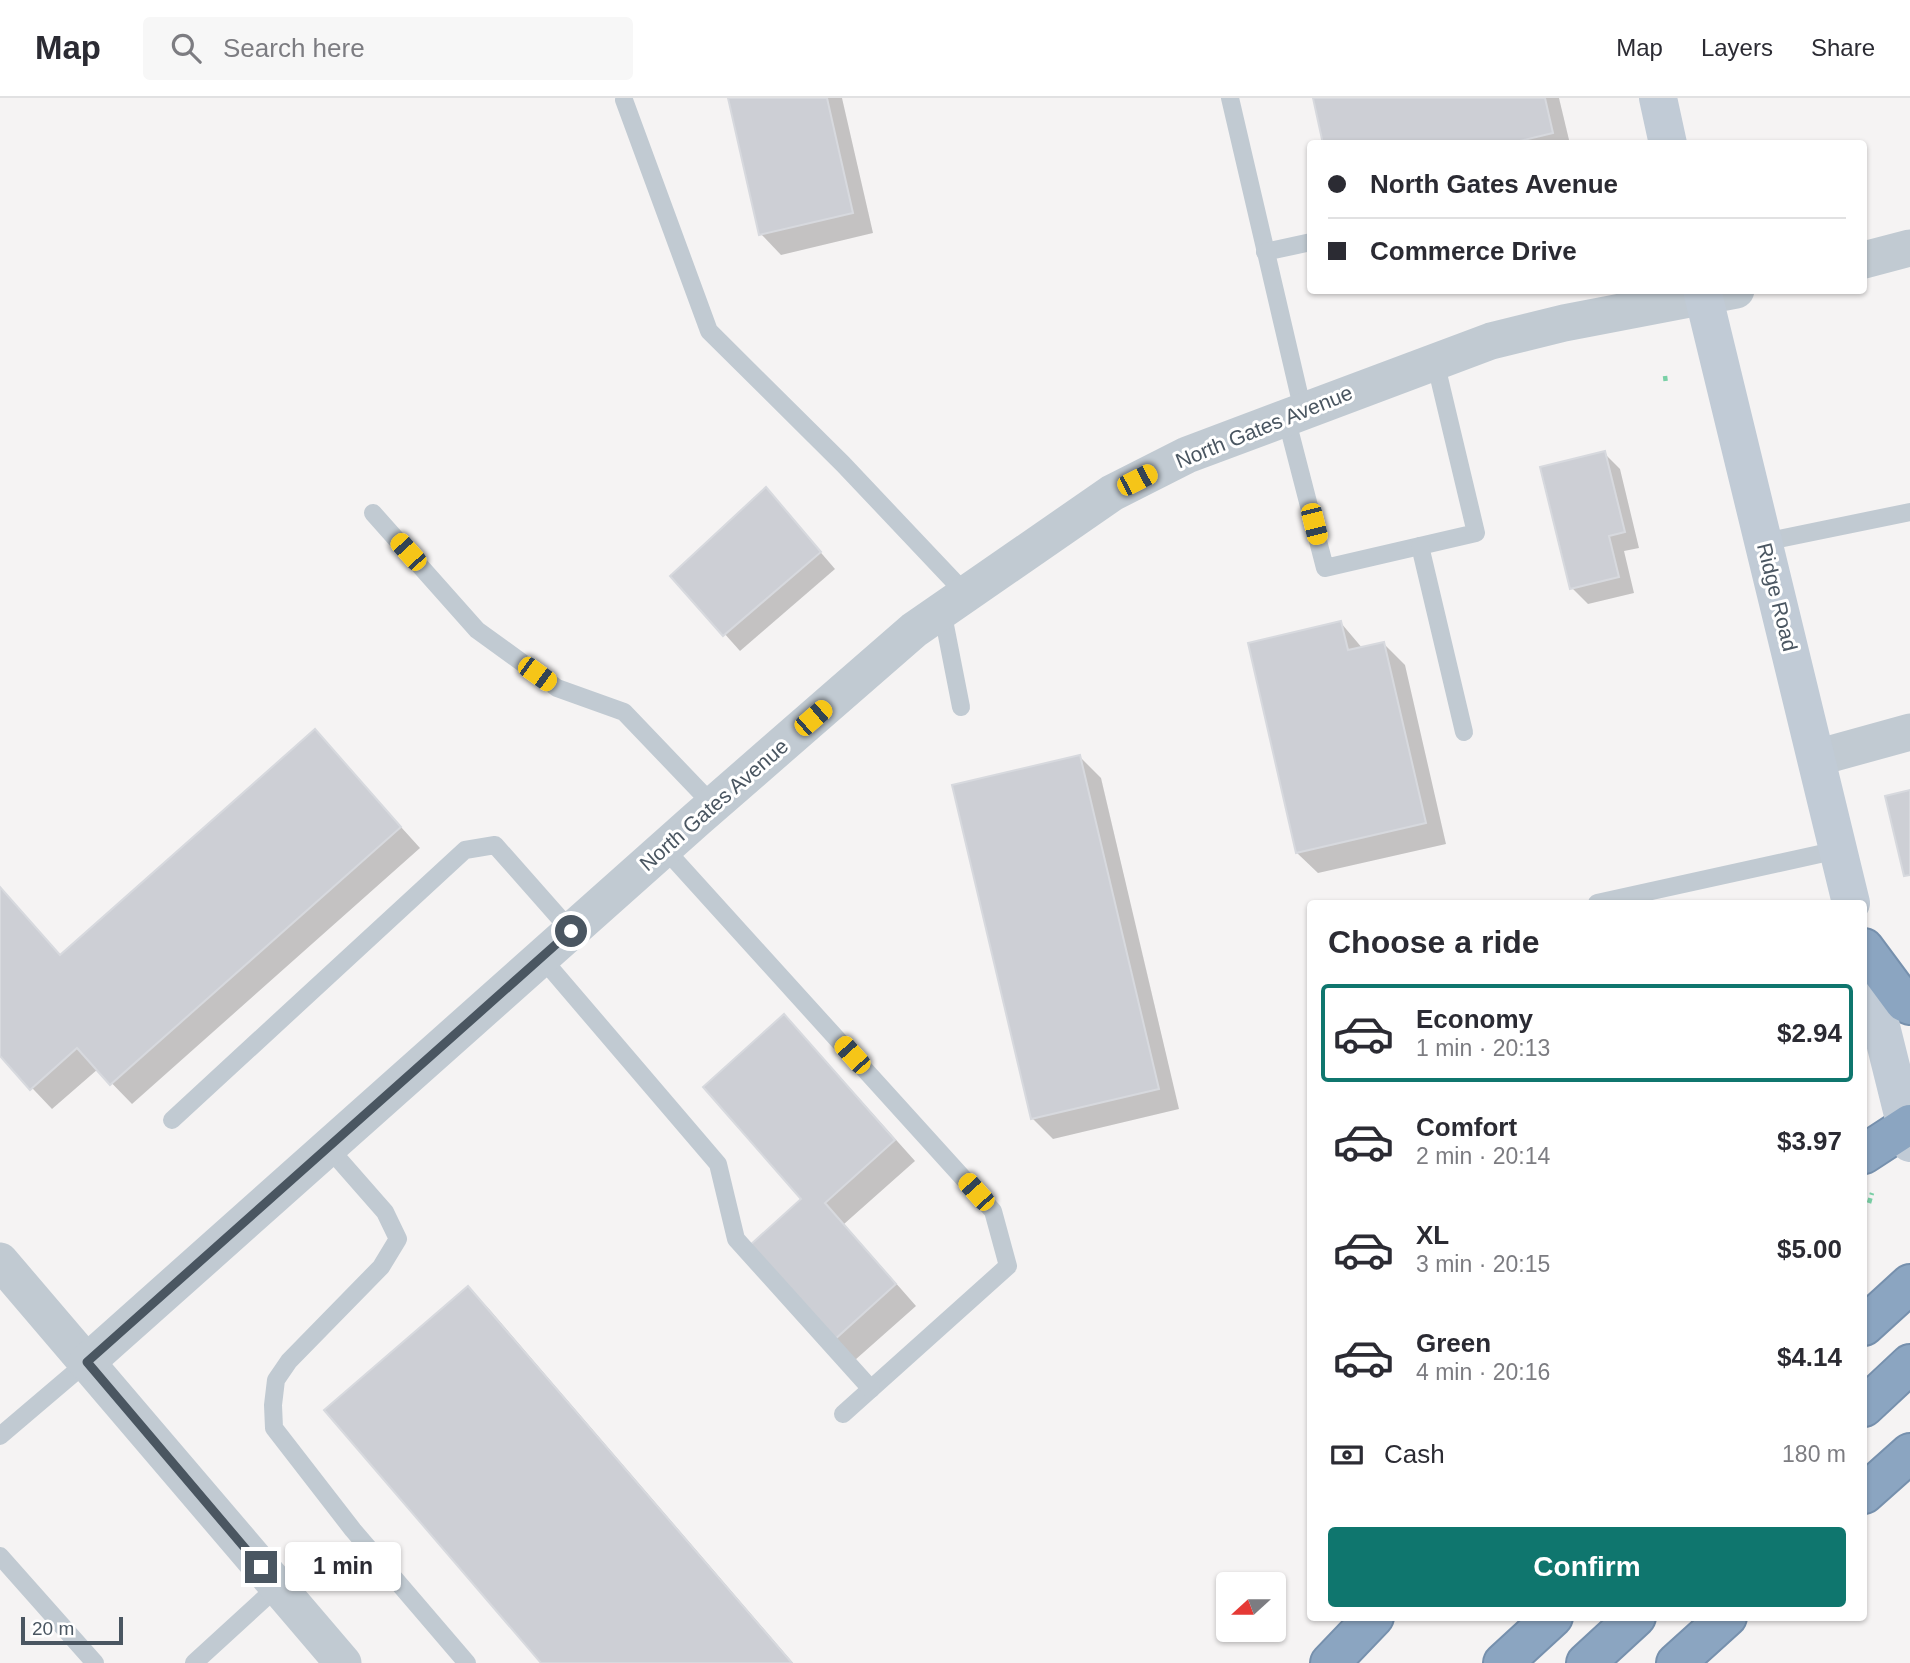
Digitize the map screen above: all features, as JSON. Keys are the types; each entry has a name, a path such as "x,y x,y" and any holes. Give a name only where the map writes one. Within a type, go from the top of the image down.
{"highway":[{"path":"1867,952 1910,1005"},
{"path":"1867,1152 1908,1132"},
{"path":"1867,1323 1910,1284"},
{"path":"1867,1404 1901,1373"},
{"path":"1867,1491 1910,1453"},
{"path":"1331,1663 1370,1621"},
{"path":"1503,1663 1548,1621"},
{"path":"1586,1663 1632,1621"},
{"path":"1676,1663 1723,1621"}],"main road":[{"path":"1658,98 1667,140"},
{"name":"Ridge Road","path":"1714,294 1764,542 1850,900"},
{"path":"1867,970 1908,1132"}],"street":[{"path":"1867,259 1910,248"},
{"name":"North Gates Avenue","path":"87,1362 664,848 914,630 1112,493 1187,455 1491,341 1564,323 1709,294"},
{"path":"1816,758 1910,732"},
{"path":"0,1261 343,1663"}],"lane":[{"path":"1230,98 1265,252 1325,568 1476,533 1435,360"},
{"path":"624,100 709,331 843,464 953,602 961,707"},
{"path":"1265,252 1307,243"},
{"path":"1764,542 1910,512"},
{"path":"373,513 477,630 557,688 624,712 713,805"},
{"path":"1420,545 1464,732"},
{"path":"172,1121 465,850 495,845 571,931"},
{"path":"664,848 993,1211 1008,1266 843,1414"},
{"path":"1611,900 1838,850"},
{"path":"541,957 718,1164 736,1239 871,1389"},
{"path":"328,1147 384,1212 398,1239 381,1267 289,1361 276,1380 274,1427 353,1530 467,1663"},
{"path":"0,1436 87,1362"},
{"path":"0,1556 95,1663"},
{"path":"194,1663 278,1587"}],"path":[{"path":"1665,376 1666,384"},
{"path":"1869,1203 1872,1193"}],"building":[{"path":"728,98 827,98 853,213 759,235"},
{"path":"1313,98 1545,98 1553,133 1524,140 1322,140"},
{"path":"1605,451 1625,532 1609,536 1619,577 1570,589 1540,467"},
{"path":"766,487 821,552 723,636 670,576"},
{"path":"1341,621 1348,650 1384,642 1426,823 1296,853 1248,643"},
{"path":"315,729 401,827 110,1085 77,1048 30,1090 0,1056 0,887 60,955"},
{"path":"1080,755 1159,1089 1031,1119 952,785"},
{"path":"1910,790 1910,875 1904,876 1885,796"},
{"path":"784,1014 895,1140 825,1203 896,1284 833,1341 749,1246 801,1199 703,1087"},
{"path":"468,1286 792,1663 541,1663 324,1410"}],"route":[{"path":"261,1567 87,1362 571,931"}]}
